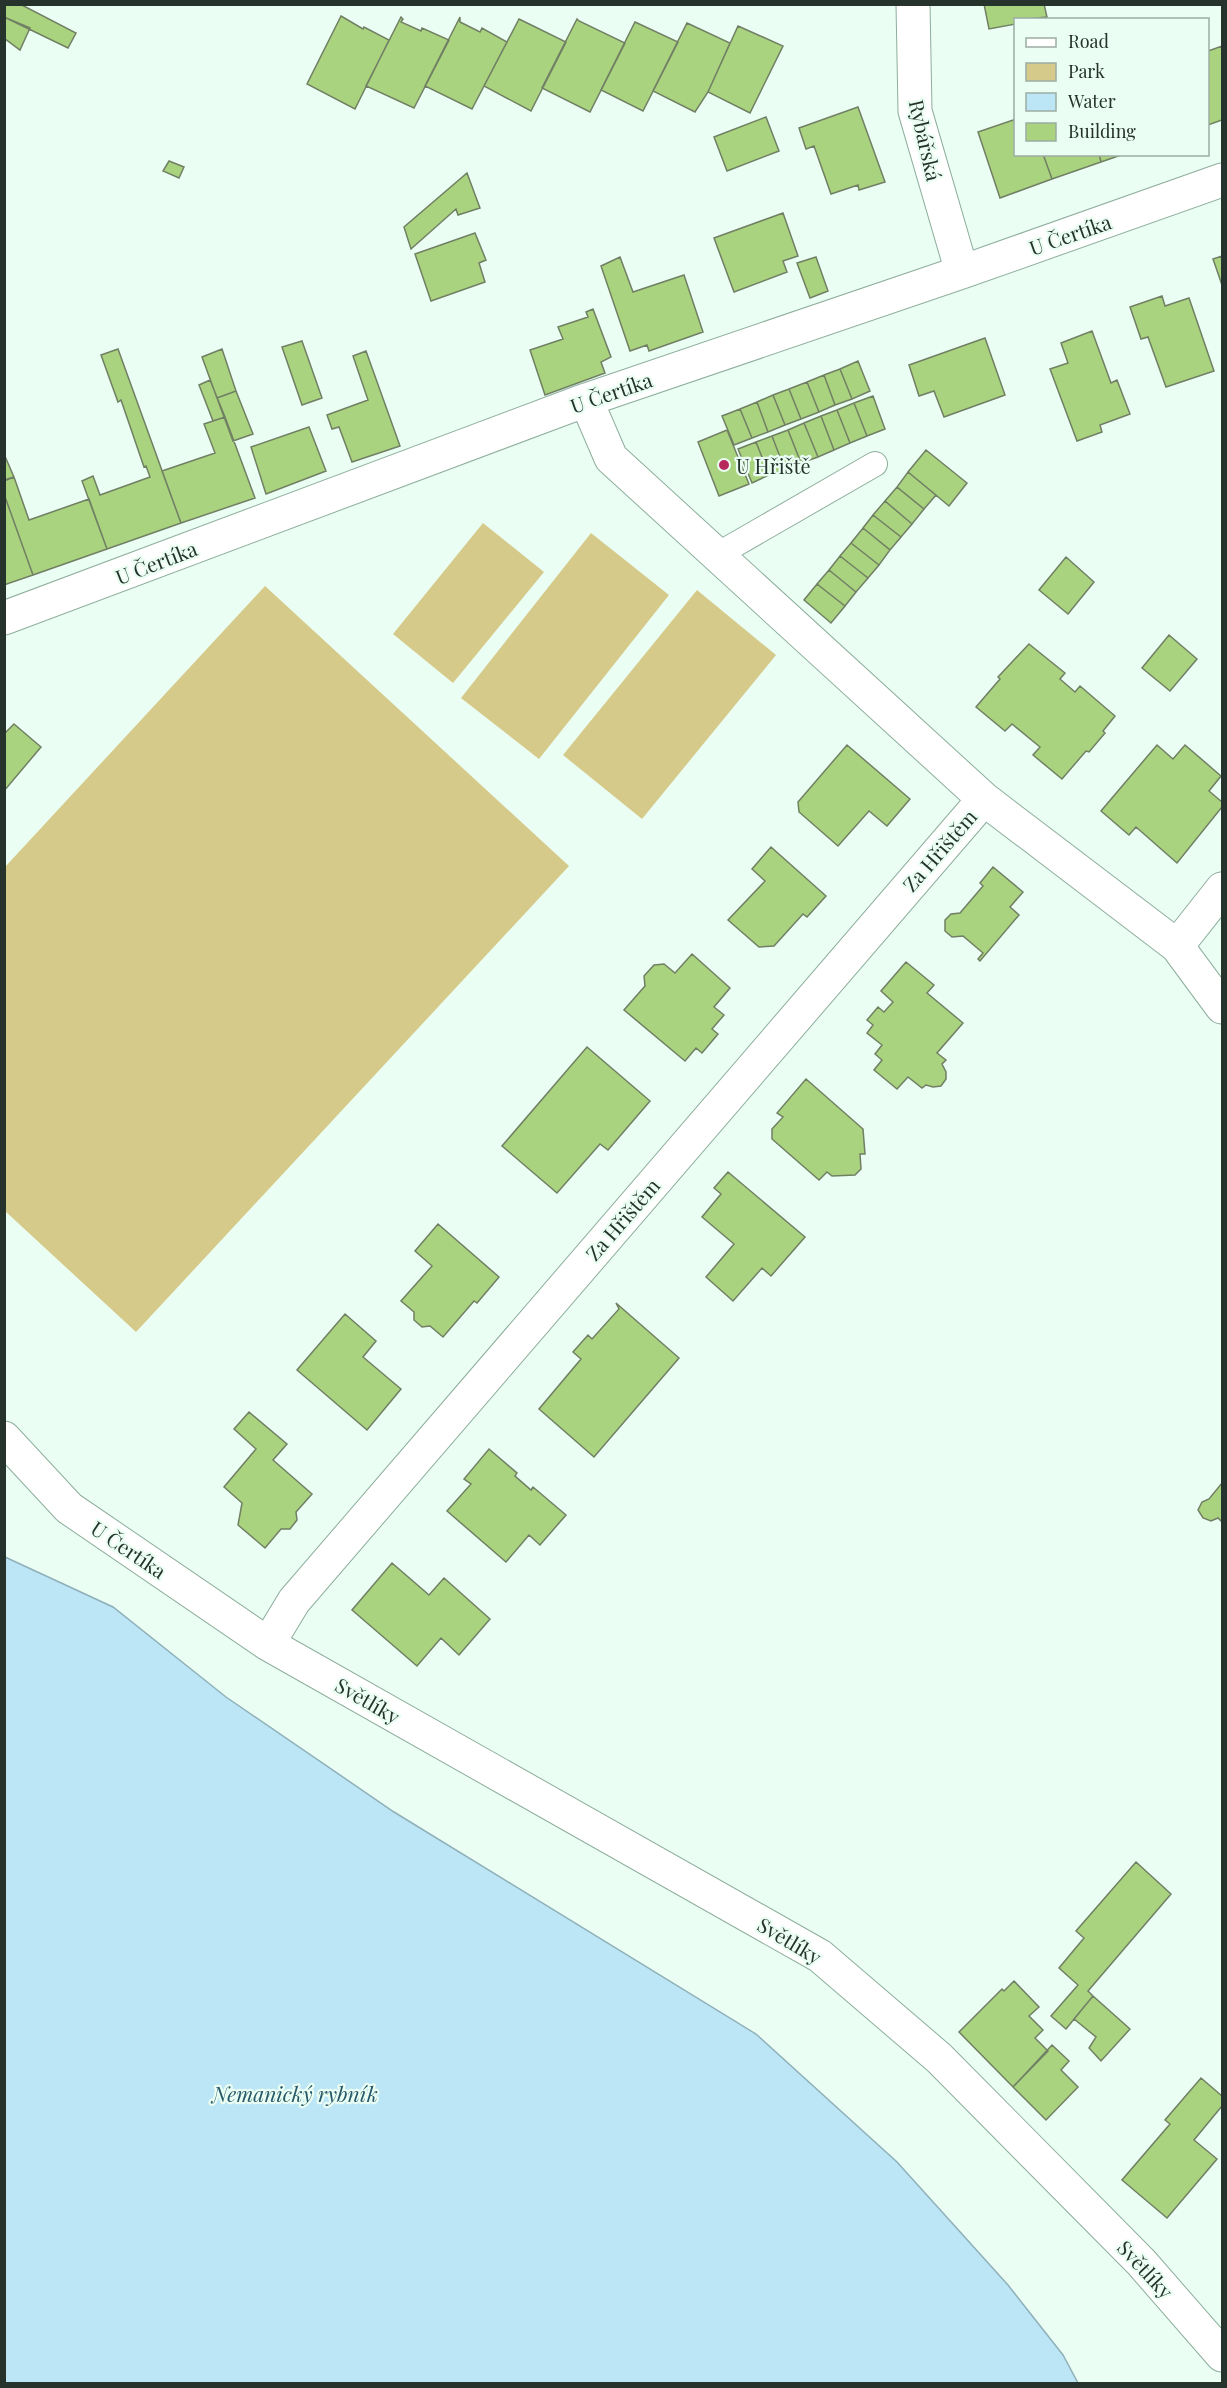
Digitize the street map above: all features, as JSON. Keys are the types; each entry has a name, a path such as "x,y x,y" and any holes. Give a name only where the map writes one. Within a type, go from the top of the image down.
{"street":[{"name":"Rybářská","path":"913,4 915,111 962,272"},
{"name":"U Čertíka","path":"4,618 586,400 962,272 1222,180"},
{"name":"Za Hřištěm","path":"586,400 611,458 984,799 1177,946 1222,1007"},
{"name":"Za Hřištěm","path":"268,1644 294,1600 984,799"},
{"path":"1177,946 1222,889"},
{"name":"U Čertíka","path":"4,1438 69,1508 268,1644"},
{"name":"Světlíky","path":"268,1644 820,1956 939,2058 1141,2262 1222,2355"}],"lane":[{"path":"717,555 875,464"}],"green space":[{"path":"483,523 544,572 453,683 393,634"},
{"path":"591,533 669,595 539,759 461,698"},
{"path":"265,586 569,866 136,1332 5,1211 5,867"},
{"path":"697,590 776,655 642,819 563,755"}],"water":[{"name":"Nemanický rybník","path":"5,1557 113,1607 226,1697 394,1812 756,2034 897,2162 1008,2285 1063,2355 1078,2383 5,2383"}],"building":[{"path":"4,4 20,4 76,33 68,48 4,17"},
{"path":"984,4 1044,4 1047,17 1014,18 1014,24 989,29"},
{"path":"341,16 389,40 355,109 307,84"},
{"path":"4,17 30,28 20,50 4,38"},
{"path":"401,17 403,19 401,22 449,40 414,108 366,86"},
{"path":"460,17 460,22 480,32 482,28 507,42 472,109 425,86"},
{"path":"519,19 566,42 531,111 484,86"},
{"path":"577,19 625,43 590,112 542,88"},
{"path":"635,22 678,42 643,111 601,90"},
{"path":"687,23 730,43 708,92 695,112 653,91"},
{"path":"738,26 783,46 750,113 708,92"},
{"path":"1222,46 1222,120 1209,125 1209,51"},
{"path":"858,107 885,182 859,190 858,185 831,194 814,146 806,149 799,128"},
{"path":"766,117 779,151 727,171 714,137"},
{"path":"1014,120 1014,156 1044,156 1052,179 1000,198 978,132"},
{"path":"1044,156 1100,156 1101,162 1052,179"},
{"path":"1100,156 1118,156 1101,162"},
{"path":"169,161 184,167 179,178 163,171"},
{"path":"467,173 480,208 458,215 456,209 411,249 404,227"},
{"path":"783,213 798,256 783,261 787,272 734,292 714,238"},
{"path":"475,233 486,260 479,263 485,282 431,301 415,254"},
{"path":"1222,256 1222,285 1213,259"},
{"path":"620,257 633,292 684,275 703,332 649,351 647,345 630,351 601,266"},
{"path":"816,257 828,291 810,298 797,263"},
{"path":"1162,296 1165,306 1189,298 1214,371 1166,387 1148,337 1141,339 1130,307"},
{"path":"593,309 611,357 601,362 605,373 545,395 530,350 563,339 558,327 588,317 586,312"},
{"path":"1092,331 1111,383 1117,380 1130,414 1100,425 1102,432 1077,441 1050,369 1068,363 1061,343"},
{"path":"985,338 1005,395 944,417 934,391 919,396 909,365"},
{"path":"302,341 322,398 302,405 282,347"},
{"path":"118,349 181,523 107,549 82,481 93,476 100,495 150,477 146,466 144,467 121,400 118,402 101,355"},
{"path":"222,349 236,391 217,398 202,357"},
{"path":"366,351 400,446 352,462 339,427 332,429 327,415 368,400 353,356"},
{"path":"858,361 870,391 852,399 840,369"},
{"path":"840,369 852,399 835,405 824,375"},
{"path":"824,375 835,405 819,412 807,382"},
{"path":"210,380 225,417 213,421 199,385"},
{"path":"807,382 819,412 801,419 789,389"},
{"path":"789,389 801,419 785,425 773,395"},
{"path":"236,391 253,434 233,441 217,398"},
{"path":"773,395 785,425 768,432 757,402"},
{"path":"873,396 885,429 867,436 854,403"},
{"path":"757,402 768,432 752,438 740,409"},
{"path":"854,403 867,436 850,443 837,410"},
{"path":"740,409 752,438 734,445 722,416"},
{"path":"837,410 850,443 834,450 821,416"},
{"path":"821,416 834,450 818,457 804,423"},
{"path":"225,417 255,498 181,523 162,471 215,453 204,424"},
{"path":"804,423 818,457 801,463 788,430"},
{"path":"309,427 326,471 266,494 251,447"},
{"name":"U Hřiště","path":"727,430 749,484 719,496 698,442"},
{"path":"788,430 801,463 785,470 772,436"},
{"path":"772,436 785,470 769,475 756,442"},
{"path":"756,442 769,475 752,483 738,449"},
{"path":"926,450 967,483 949,506 908,472"},
{"path":"4,454 14,477 4,480"},
{"path":"908,472 936,495 924,509 897,487"},
{"path":"14,477 29,520 89,499 107,549 33,575 4,494 4,481"},
{"path":"897,487 924,509 912,524 885,501"},
{"path":"4,494 33,575 4,585 5,528"},
{"path":"885,501 912,524 901,537 873,515"},
{"path":"873,515 901,537 890,550 863,528"},
{"path":"863,528 890,550 879,565 851,543"},
{"path":"851,543 879,565 868,578 840,556"},
{"path":"840,556 868,578 856,592 829,570"},
{"path":"1066,557 1094,582 1068,614 1039,590"},
{"path":"829,570 856,592 845,606 817,584"},
{"path":"817,584 845,606 831,623 804,600"},
{"path":"1169,635 1197,659 1170,691 1142,668"},
{"path":"1029,644 1065,673 1060,679 1075,692 1080,686 1115,716 1103,731 1105,733 1062,779 1033,755 1040,747 1012,724 1005,731 976,707 1000,679 998,677"},
{"path":"14,724 41,747 4,791 4,734"},
{"path":"847,745 910,799 887,826 869,811 838,846 799,812 798,802"},
{"path":"1157,745 1173,759 1185,745 1221,776 1209,791 1222,802 1222,807 1177,863 1136,827 1129,835 1101,811"},
{"path":"771,847 826,896 807,917 803,914 774,946 759,947 728,920 765,881 752,869"},
{"path":"993,867 1023,892 1010,907 1019,915 980,961 978,959 983,953 963,936 952,937 945,931 945,920 951,914 960,913 983,886 980,883"},
{"path":"692,954 730,988 714,1007 724,1015 712,1029 718,1034 702,1053 696,1048 685,1061 624,1010 645,986 644,976 654,965 664,964 675,973"},
{"path":"906,962 934,985 927,993 963,1023 937,1053 946,1060 942,1064 946,1072 946,1079 941,1086 926,1085 922,1088 908,1077 897,1089 874,1070 882,1060 875,1054 882,1045 867,1033 873,1025 867,1020 878,1007 884,1012 893,1002 881,991"},
{"path":"587,1047 650,1101 608,1150 600,1144 557,1193 502,1146"},
{"path":"806,1079 863,1129 865,1154 860,1154 861,1169 855,1175 832,1176 827,1172 819,1180 772,1139 772,1129 783,1117 777,1113"},
{"path":"728,1172 805,1237 771,1276 762,1268 733,1301 706,1277 734,1244 702,1217 721,1194 714,1188"},
{"path":"438,1224 499,1277 477,1303 474,1301 443,1337 430,1326 422,1327 414,1320 414,1312 401,1301 432,1266 415,1251"},
{"path":"616,1303 679,1358 594,1457 539,1409 581,1359 573,1352 588,1335 592,1339 619,1309"},
{"path":"345,1314 376,1341 363,1357 401,1389 367,1430 297,1370"},
{"path":"249,1412 287,1444 273,1460 312,1494 296,1512 297,1520 290,1529 281,1529 265,1548 238,1525 242,1503 224,1487 256,1449 234,1429"},
{"path":"489,1449 517,1473 515,1476 531,1490 533,1487 566,1515 540,1545 529,1535 506,1562 447,1511 471,1484 464,1479"},
{"path":"1222,1483 1222,1522 1218,1518 1211,1521 1203,1518 1198,1510 1202,1502 1209,1499"},
{"path":"392,1563 429,1595 444,1578 490,1619 459,1655 441,1638 417,1666 352,1610"},
{"path":"1136,1862 1171,1894 1088,1991 1093,1996 1066,2029 1051,2016 1078,1985 1059,1968 1084,1938 1076,1931"},
{"path":"1014,1981 1039,2007 1029,2016 1043,2030 1035,2038 1048,2051 1013,2087 959,2032 1002,1989 1004,1991"},
{"path":"1093,1996 1130,2029 1101,2061 1089,2048 1096,2037 1074,2019"},
{"path":"1052,2045 1069,2061 1061,2070 1078,2087 1046,2120 1013,2087"},
{"path":"1201,2078 1222,2096 1222,2106 1194,2140 1217,2159 1167,2218 1122,2180 1170,2124 1165,2120"}],"place":[{"name":"U Hřiště","path":"724,465"}]}
